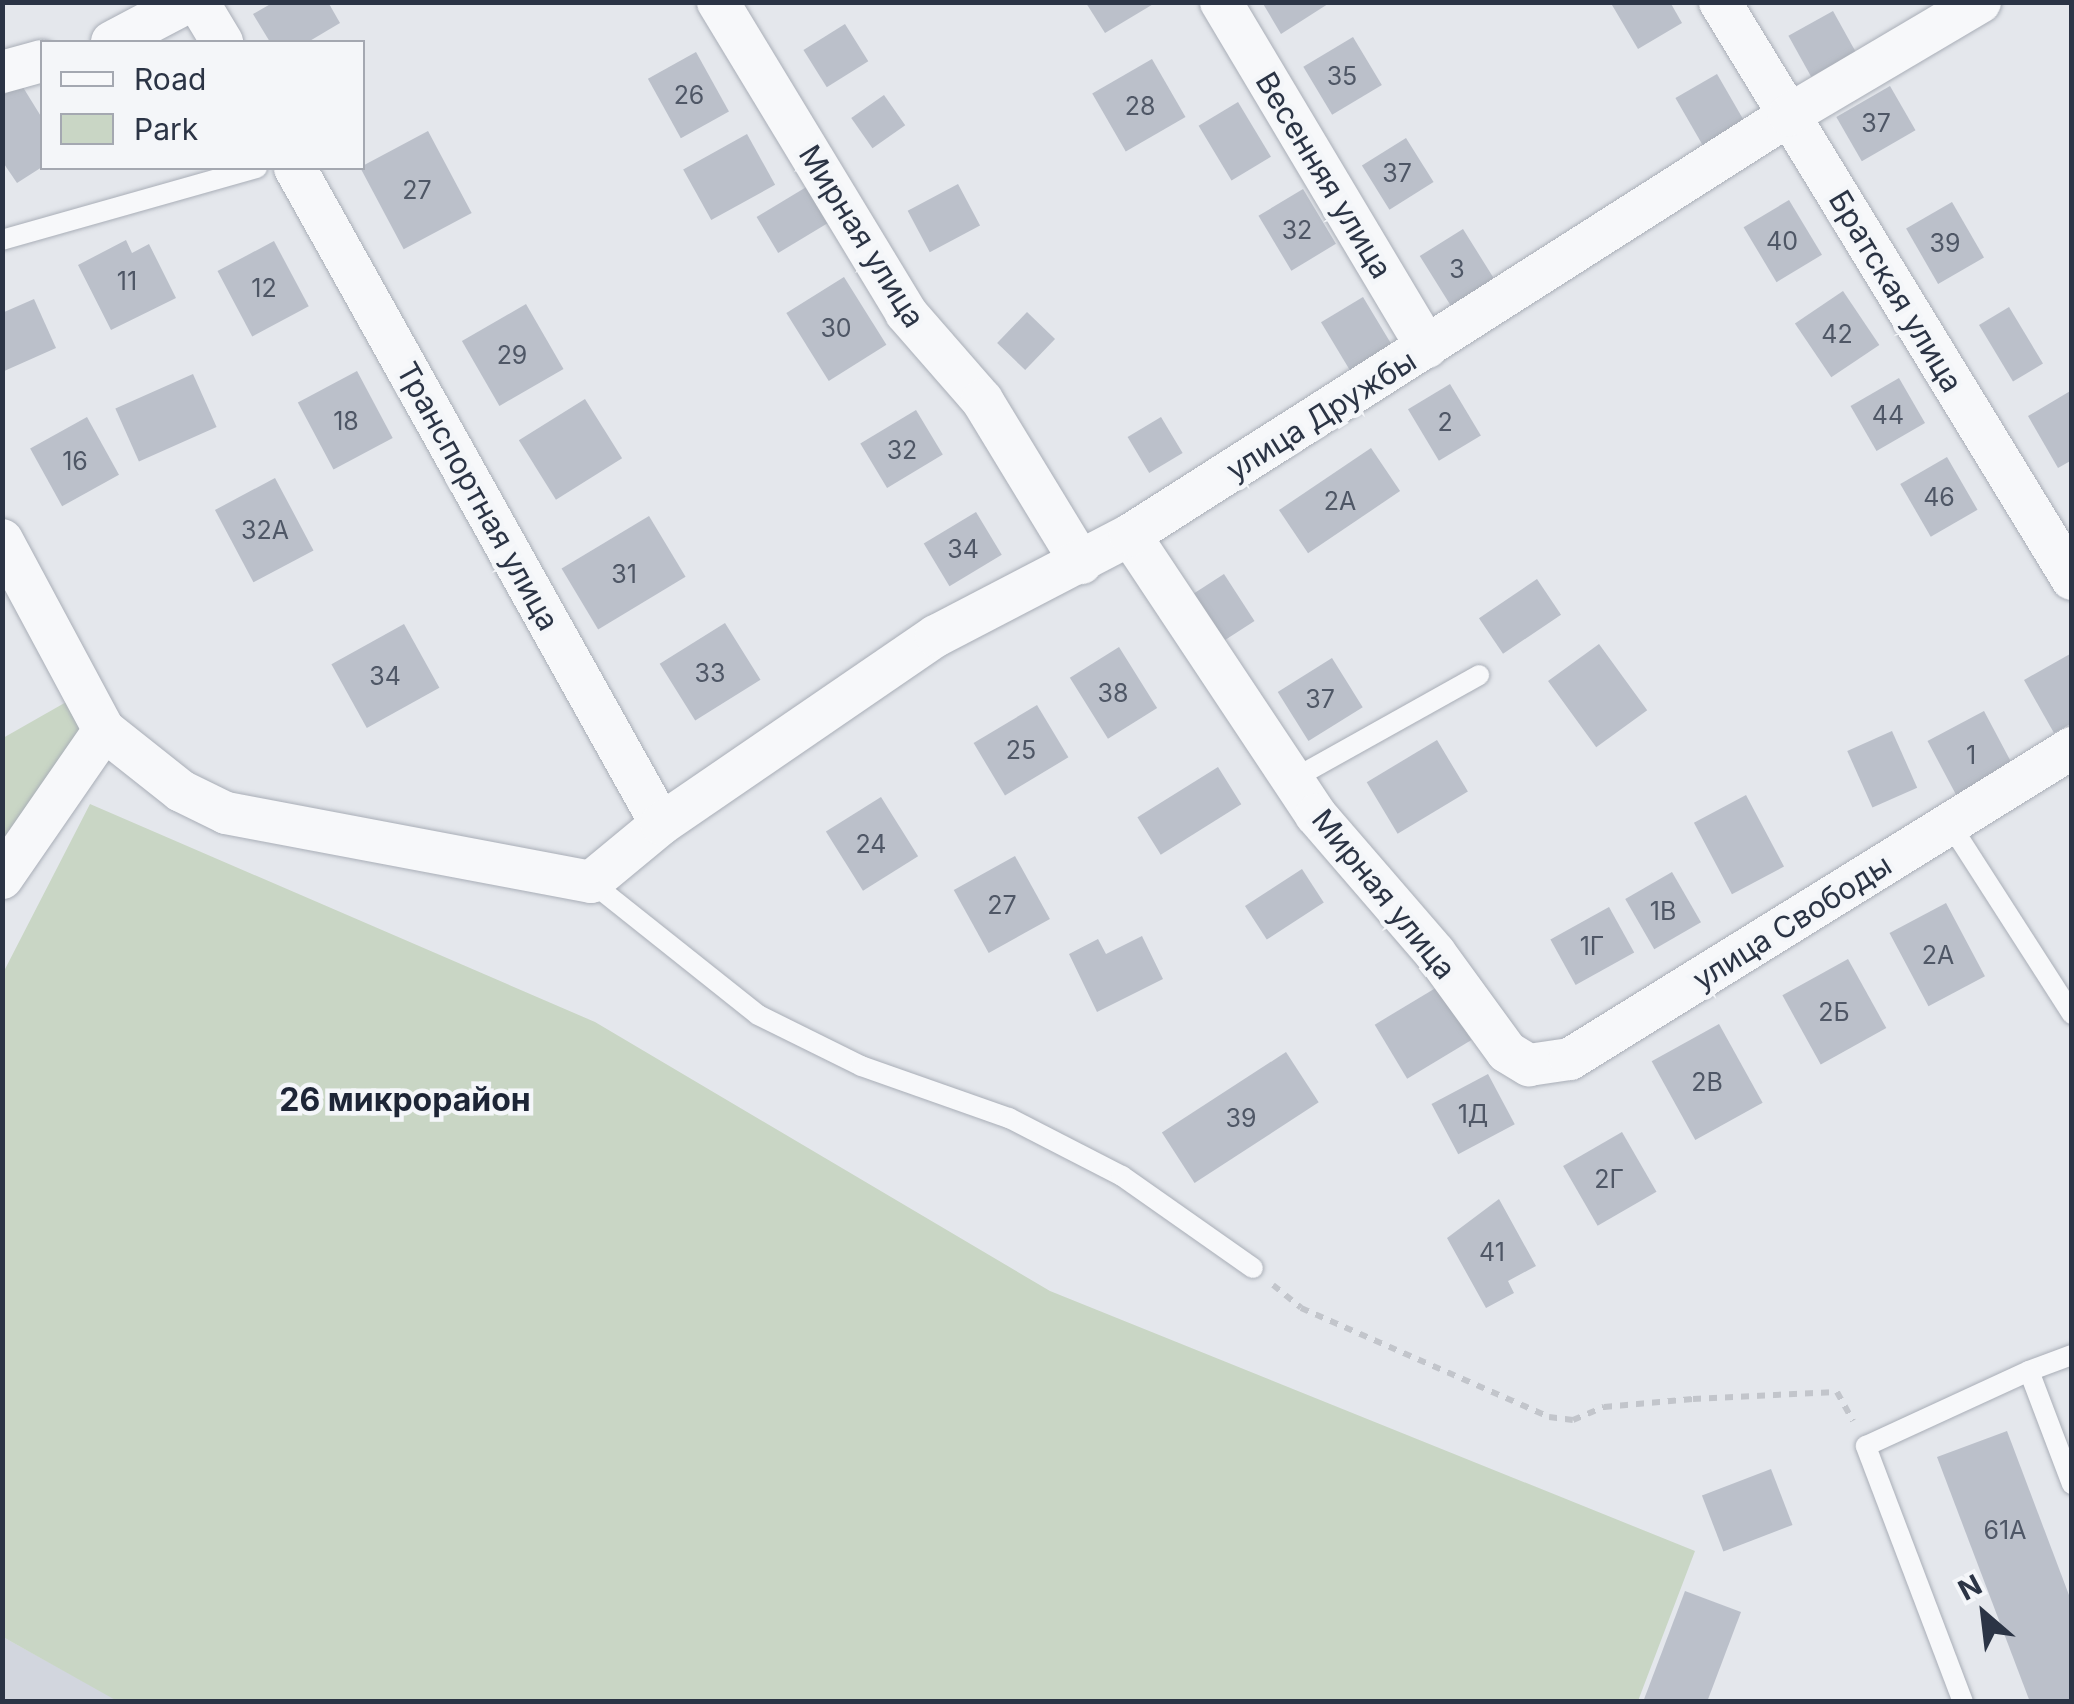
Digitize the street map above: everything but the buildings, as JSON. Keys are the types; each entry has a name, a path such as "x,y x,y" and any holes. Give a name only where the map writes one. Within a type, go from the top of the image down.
{"street":[{"path":"116,40 188,2"},
{"path":"198,2 221,40"},
{"name":"Мирная улица","path":"718,2 906,313 982,400 1081,563"},
{"name":"Весенняя улица","path":"1221,2 1427,347"},
{"name":"Братская улица","path":"1720,2 2072,579"},
{"name":"улица Дружбы","path":"592,882 660,824 936,636 1130,536 1789,116 1980,2"},
{"path":"2,72 40,62"},
{"name":"Транспортная улица","path":"296,170 660,824"},
{"name":"Мирная улица","path":"1130,536 1295,778 1316,815 1435,953 1506,1052"},
{"path":"2,540 104,730 181,791 226,813 592,882"},
{"path":"2,878 104,730"},
{"name":"улица Свободы","path":"1506,1052 1529,1065 1570,1059 2072,748"}],"lane":[{"path":"2,240 250,170"},
{"path":"1295,778 1480,675"},
{"path":"1950,824 2072,1014"},
{"path":"592,882 758,1015 861,1066 1025,1126 1122,1176 1253,1268"},
{"path":"1963,1702 1866,1446 2029,1370 2072,1355"},
{"path":"2029,1370 2072,1484"}],"path":[{"path":"1253,1268 1301,1308 1549,1417 1573,1420 1604,1407 1692,1399 1838,1392 1866,1446"}],"shaded area":[{"path":"3,1637 119,1701 3,1701"}],"green space":[{"path":"75,697 90,723 3,839 3,738"},
{"path":"90,804 595,1022 1050,1291 1695,1551 1638,1701 119,1702 3,1637 3,973"}],"district":[{"name":"26 микрорайон","path":"405,1100"}]}
